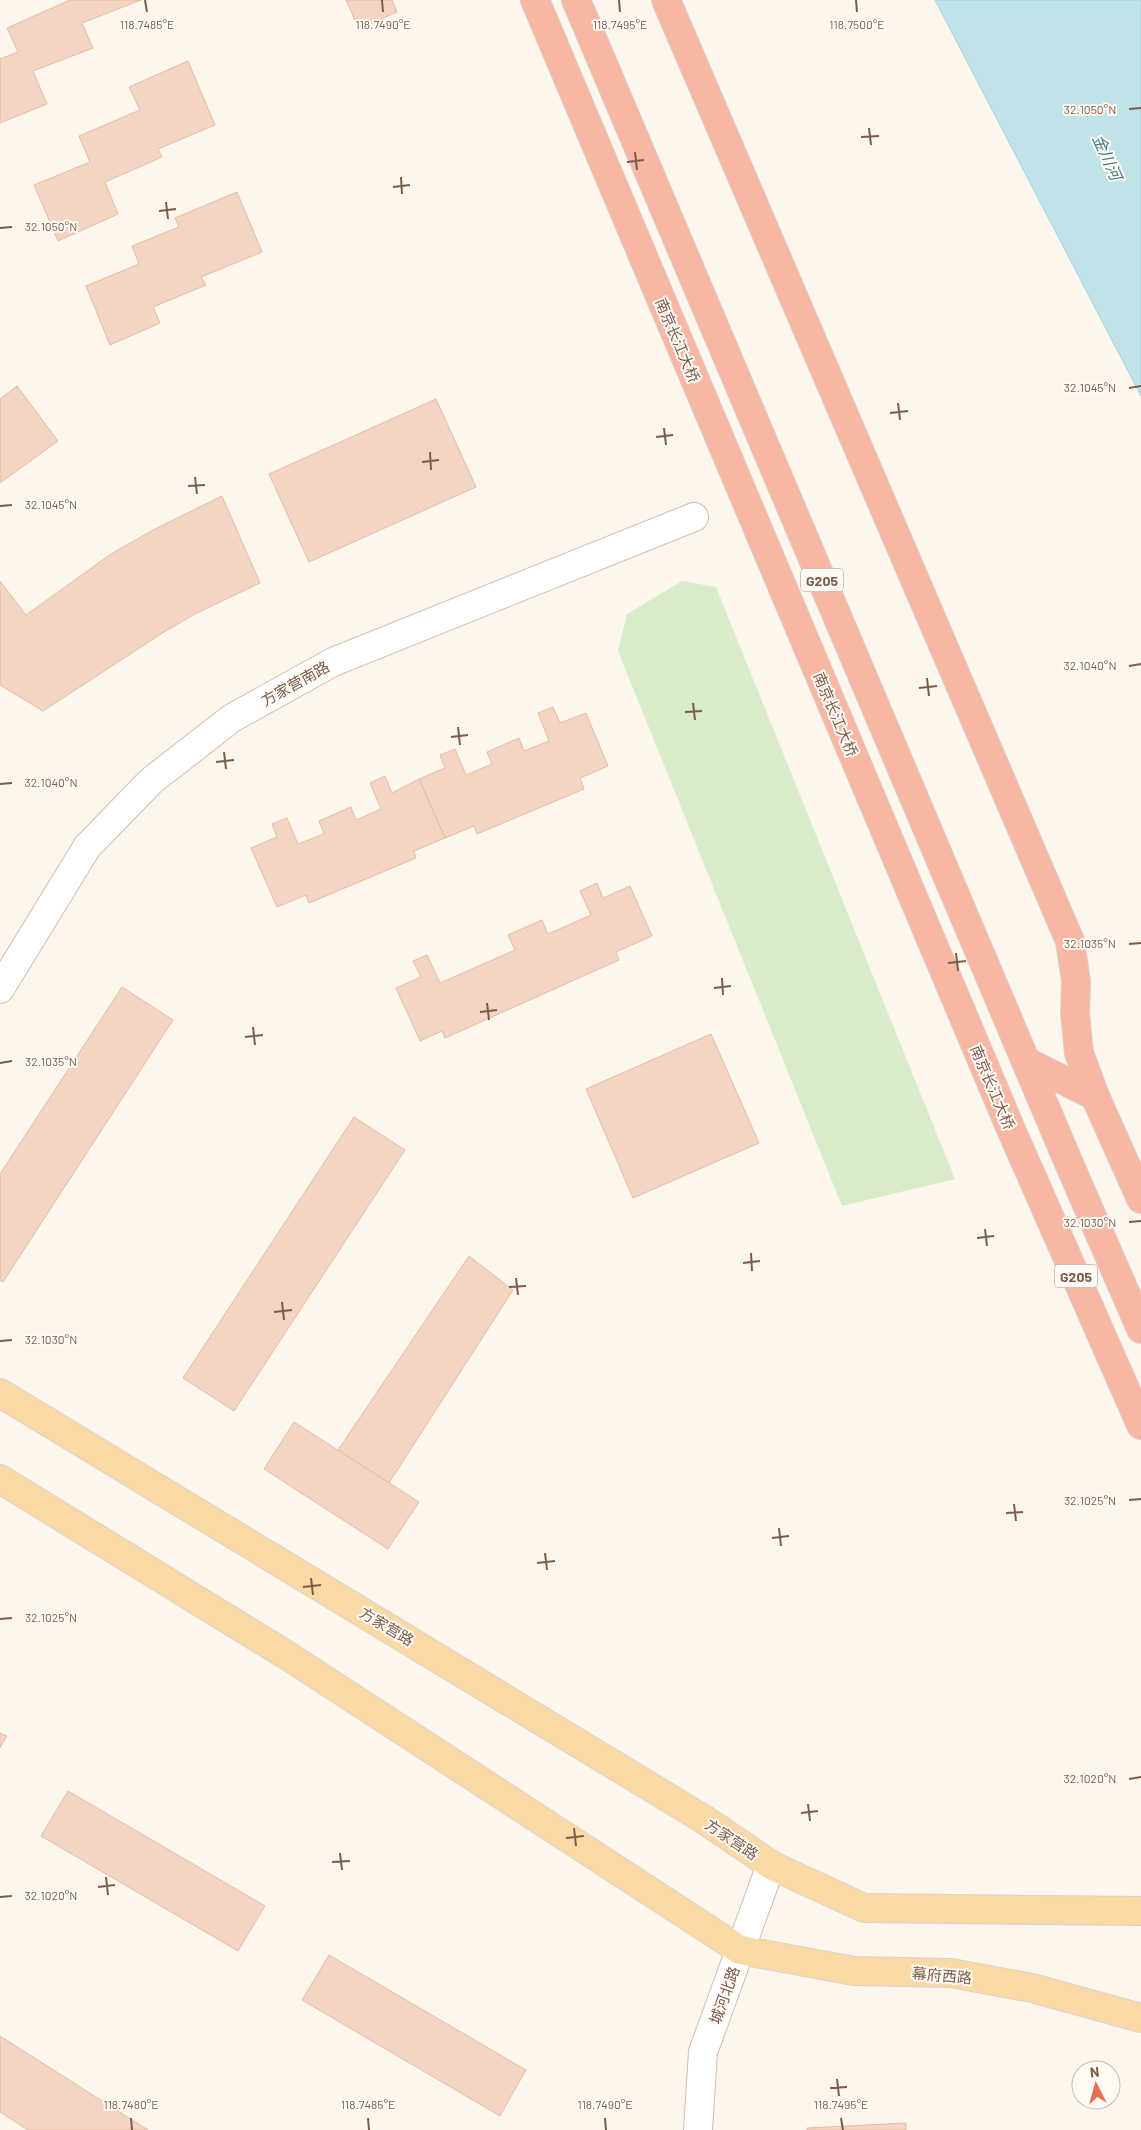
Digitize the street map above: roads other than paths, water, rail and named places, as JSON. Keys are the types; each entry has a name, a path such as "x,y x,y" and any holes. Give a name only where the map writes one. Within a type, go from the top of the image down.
{"highway":[{"name":"南京长江大桥","path":"535,0 1010,1127 1141,1426"},
{"name":"G205","path":"576,0 1141,1329"},
{"path":"666,0 1070,941 1076,981 1075,1013 1079,1053 1095,1096 1141,1199"},
{"path":"1026,1062 1095,1096"}],"main road":[{"name":"方家营路","path":"0,1393 704,1820 771,1865"},
{"path":"0,1479 288,1656 740,1950"},
{"path":"771,1865 864,1908 1141,1910"},
{"name":"幕府西路","path":"740,1950 854,1971 951,1973 1032,1988 1141,2018"}],"street":[{"name":"方家营南路","path":"0,989 87,847 152,781 232,718 333,662 694,517"},
{"name":"城河北路","path":"698,2130 703,2052 771,1865"}],"water":[{"name":"金川河","path":"935,0 1141,0 1141,396"}]}
